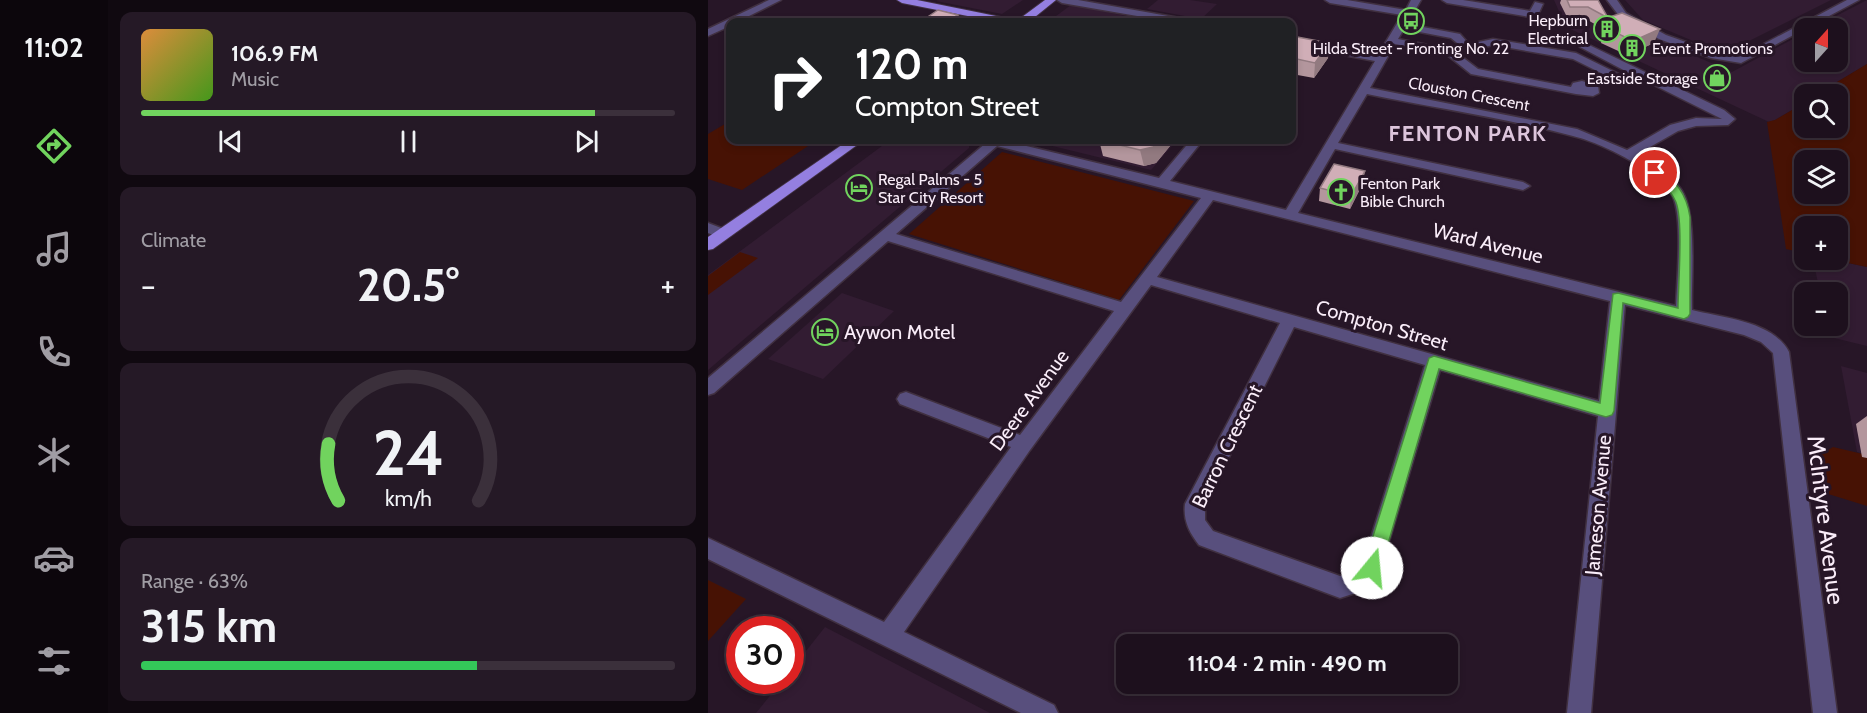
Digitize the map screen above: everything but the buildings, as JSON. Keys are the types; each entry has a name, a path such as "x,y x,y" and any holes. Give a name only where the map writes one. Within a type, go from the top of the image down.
{"main road":[{"path":"902,0 986,18"},
{"path":"1008,18 1038,0"},
{"path":"1030,18 1051,0"},
{"path":"1013,16 1018,18"},
{"path":"708,245 713,230 834,144"},
{"path":"713,230 851,144"}],"street":[{"path":"744,18 776,0"},
{"path":"1062,0 1163,18"},
{"path":"1330,0 1408,13"},
{"path":"1290,215 1416,0"},
{"path":"1447,0 1530,14 1535,13 1538,4"},
{"path":"1612,0 1623,15 1641,26 1711,56 1732,60 1741,60 1854,0"},
{"path":"708,24 726,28"},
{"path":"1401,26 1456,36 1455,39 1467,48"},
{"path":"708,33 726,28"},
{"path":"1393,41 1449,52 1492,42 1576,56 1626,81 1640,74"},
{"path":"1296,43 1382,59"},
{"path":"1585,47 1715,110 1726,116 1728,121 1719,124 1696,122"},
{"path":"1449,52 1475,72 1576,91"},
{"name":"Clouston Crescent","path":"1364,90 1577,132 1593,137 1627,155 1669,182 1682,202 1684,217 1684,314"},
{"path":"1627,155 1674,128 1696,122 1715,110"},
{"path":"708,388 987,144"},
{"name":"Ward Avenue","path":"1008,144 1618,297 1747,330 1767,338"},
{"path":"1162,183 1194,144"},
{"path":"1332,145 1523,186"},
{"name":"Deere Avenue","path":"888,635 1024,444 1210,195"},
{"path":"885,235 1125,309"},
{"name":"Compton Street","path":"1147,279 1606,411"},
{"name":"Jameson Avenue","path":"1579,713 1618,297"},
{"name":"Barron Crescent","path":"1290,320 1195,504 1193,517 1197,527 1206,538 1340,587 1364,580 1372,568 1434,362"},
{"name":"McIntyre Avenue","path":"1767,338 1781,352 1784,368 1790,434 1825,713"},
{"path":"906,399 1024,444"},
{"path":"708,548 1046,713"}],"shaded area":[{"path":"1023,0 1002,14 936,1"},
{"path":"1158,0 1190,0 1217,4 1202,18 1147,9"},
{"path":"1554,0 1597,0 1612,17 1626,26 1732,72 1794,38 1794,72 1848,72 1848,18 1832,18 1867,0 1867,64 1834,84 1794,84 1794,109 1769,122 1566,27"},
{"path":"1625,0 1831,0 1722,53 1643,20"},
{"path":"1071,5 1137,18 1053,18"},
{"path":"1867,64 1867,267 1848,263 1848,216 1794,216 1794,251 1786,249 1767,122 1794,109 1794,138 1848,138 1848,84 1834,84"},
{"path":"726,123 726,144 811,144 742,190 708,179 708,134"},
{"path":"885,144 961,144 969,146 708,370 708,275"},
{"path":"1044,144 1174,144 1151,170"},
{"path":"1002,152 1194,201 1119,300 909,234"},
{"path":"740,252 758,258 708,295 708,276"},
{"path":"1848,263 1867,267 1867,346 1830,337 1848,336 1848,282 1818,282 1815,270 1848,270"},
{"path":"842,293 894,311 823,379 768,359"},
{"path":"1841,366 1867,373 1867,455 1857,452"},
{"path":"1833,447 1867,455 1867,506 1825,493 1819,456"},
{"path":"708,580 746,599 731,616 726,616 726,621 708,641"},
{"path":"825,627 990,713 756,713 771,694 804,694 804,654"}],"place":[{"name":"Hilda Street - Fronting No. 22","path":"1411,21"},
{"name":"Hepburn Electrical","path":"1607,29"},
{"name":"Event Promotions","path":"1632,48"},
{"name":"Eastside Storage","path":"1717,78"},
{"name":"Regal Palms - 5 Star City Resort","path":"859,188"},
{"name":"Fenton Park Bible Church","path":"1341,192"},
{"name":"Aywon Motel","path":"825,332"}],"district":[{"name":"FENTON PARK","path":"1468,133"}],"route":[{"path":"1372,568 1434,362 1606,411 1618,297 1684,314 1682,202 1676,189 1655,173"}]}
